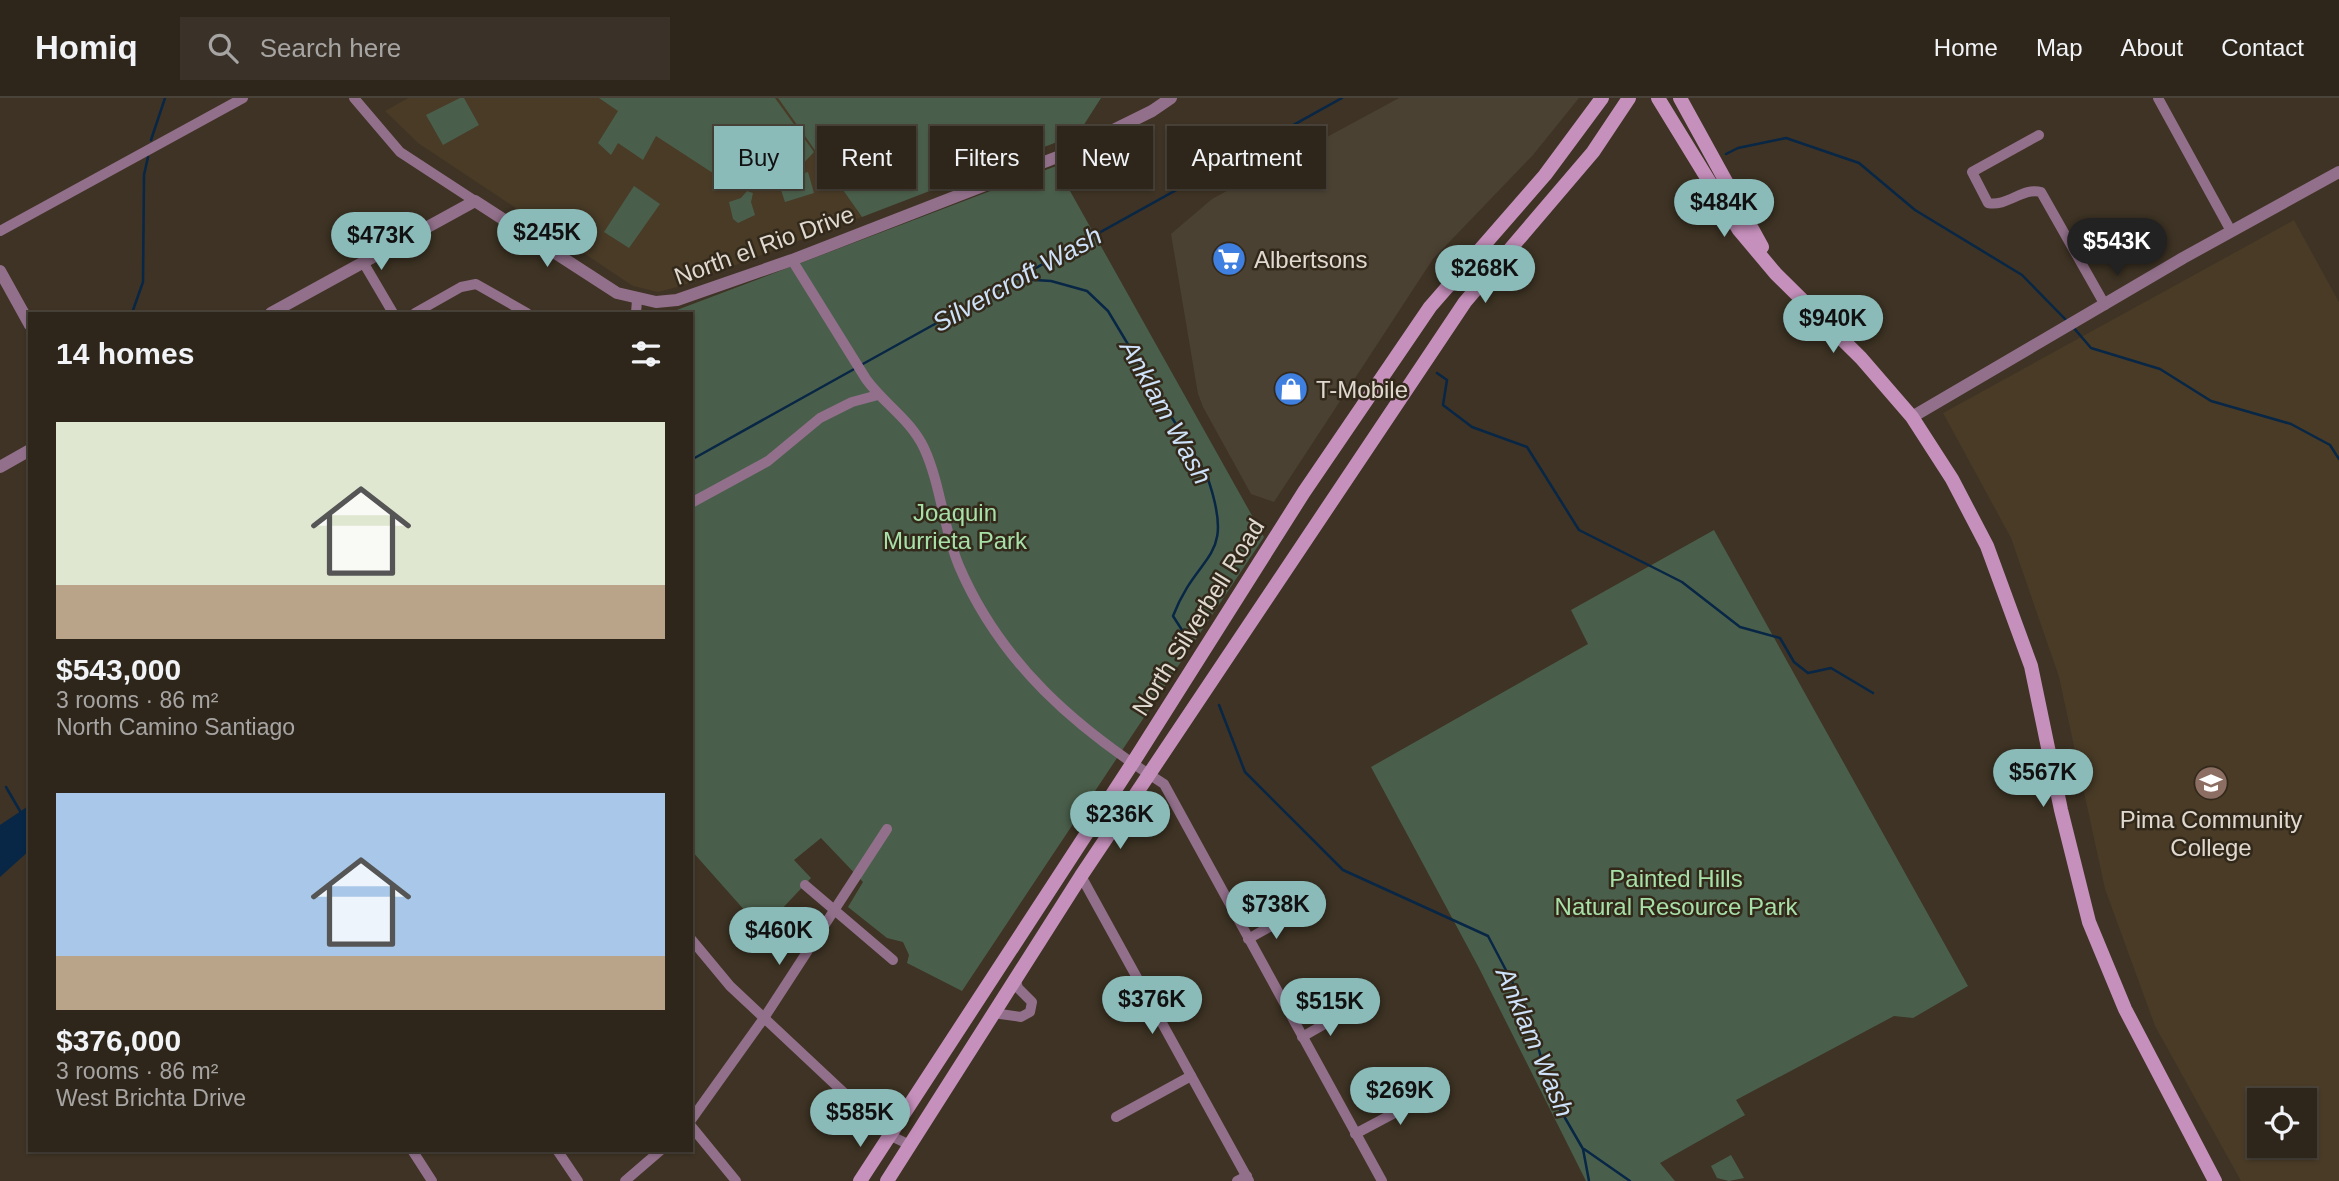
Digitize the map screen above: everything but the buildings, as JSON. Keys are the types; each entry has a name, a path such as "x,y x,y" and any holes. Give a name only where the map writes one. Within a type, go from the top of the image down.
{"main road":[{"name":"North Silverbell Road","path":"860,1181 1132,764 1304,492 1430,307 1545,175 1602,98"},
{"name":"North Silverbell Road","path":"887,1181 1081,876 1465,302 1593,152 1629,98"},
{"path":"1658,98 1738,230 1776,274 1861,358 1912,417 1952,479 1987,546 2031,666 2061,810 2089,922 2125,1009 2215,1181"},
{"path":"1680,98 1776,274"},
{"path":"1066,864 1081,876"}],"street":[{"path":"0,231 243,98"},
{"path":"354,98 400,152 636,307"},
{"name":"North el Rio Drive","path":"636,307 677,300 792,260 1066,154 1152,111 1171,98"},
{"path":"2158,98 2231,231"},
{"path":"2039,135 1972,172 1988,203 1998,205 2031,191 2041,192 2105,305"},
{"path":"1912,417 2231,231 2339,172"},
{"path":"273,312 475,201"},
{"path":"792,260 877,395 904,416 924,448 958,564 984,615 1016,663 1062,708 1132,764 1164,784 1381,1181"},
{"path":"363,262 392,312"},
{"path":"0,271 28,321"},
{"path":"417,312 461,287 476,284 525,312"},
{"path":"693,502 768,461 820,418 852,402 877,395"},
{"path":"0,467 28,451"},
{"path":"693,1117 764,1018 887,829"},
{"path":"1081,876 1191,1076 1244,1179"},
{"path":"805,885 893,960"},
{"path":"1248,939 1289,916"},
{"path":"693,941 730,986 764,1018 889,1135 910,1145"},
{"path":"993,1013 1021,1017 1030,1013 1032,1002 1018,988 1015,978"},
{"path":"1302,1037 1344,1013"},
{"path":"1116,1117 1191,1076"},
{"path":"1355,1134 1430,1094"},
{"path":"693,1128 736,1181"},
{"path":"413,1152 432,1181"},
{"path":"557,1152 578,1181"},
{"path":"625,1181 659,1152"}],"shaded area":[{"path":"408,98 778,98 798,126 714,126 714,189 803,189 803,133 817,153 817,189 842,189 862,217 681,286 658,292 633,286 418,143 385,111"},
{"path":"1399,98 1579,98 1533,155 1433,259 1274,502 1251,494 1198,394 1171,234 1212,199 1231,189 1326,189 1326,137"},
{"name":"Pima Community College","path":"2294,220 2339,302 2339,1181 2241,1181 2155,1026 2105,889 2059,677 2011,538 1943,413"}],"green space":[{"path":"464,98 479,125 443,145 426,115"},
{"path":"599,98 775,98 795,126 714,126 714,174 656,136 643,160 618,143 611,155 598,143 618,111"},
{"path":"778,98 1101,98 1083,126 1057,126 1057,142 1043,147 1043,126 930,126 930,189 935,189 862,217 842,189 916,189 916,126 817,126 817,153 803,133 803,126 798,126"},
{"path":"803,137 814,152 803,164"},
{"name":"Joaquin Murrieta Park","path":"1056,166 1057,189 1069,189 1264,537 962,991 907,963 909,955 903,942 887,938 848,907 863,882 821,838 794,860 811,878 762,930 693,852 693,312 672,312 995,189 1043,189 1043,171"},
{"path":"808,172 814,193 785,202 781,189 803,189 803,174"},
{"path":"634,186 660,204 629,248 604,232"},
{"path":"747,191 753,193 751,202 755,215 738,223 733,219 729,202 741,198"},
{"name":"Painted Hills Natural Resource Park","path":"1714,530 1968,986 1913,1018 1894,1016 1736,1100 1745,1115 1660,1163 1675,1181 1586,1181 1479,968 1371,767 1588,644 1571,610"},
{"path":"1731,1155 1744,1178 1729,1181 1717,1178 1711,1166"}],"water":[{"path":"28,806 28,852 0,877 0,825"}],"waterway":[{"path":"151,140 165,98"},
{"name":"Silvercroft Wash","path":"861,365 1342,98"},
{"path":"1726,154 1738,148 1786,138 1859,163 1915,210 2022,275 2068,322"},
{"path":"132,312 143,282 144,175 148,157"},
{"name":"Anklam Wash","path":"1018,279 1051,281 1087,291 1108,311 1207,476 1218,525 1216,540 1211,553 1183,594 1173,616 1189,641"},
{"path":"2073,327 2091,348 2160,369 2211,401 2291,424 2330,445 2339,459"},
{"name":"Silvercroft Wash","path":"693,459 856,368"},
{"path":"1437,373 1447,380 1443,405 1472,427 1527,447 1579,530 1682,582 1740,627 1780,638 1794,662 1808,673 1831,668 1873,693"},
{"name":"Anklam Wash","path":"1219,705 1245,772 1343,870 1488,936 1530,1016 1550,1092 1583,1149 1589,1181"},
{"path":"6,787 20,811"},
{"path":"1584,1149 1630,1181"}],"place":[{"name":"Albertsons","path":"1229,259"},
{"name":"T-Mobile","path":"1291,389"},
{"name":"Pima Community College","path":"2211,783"}]}
